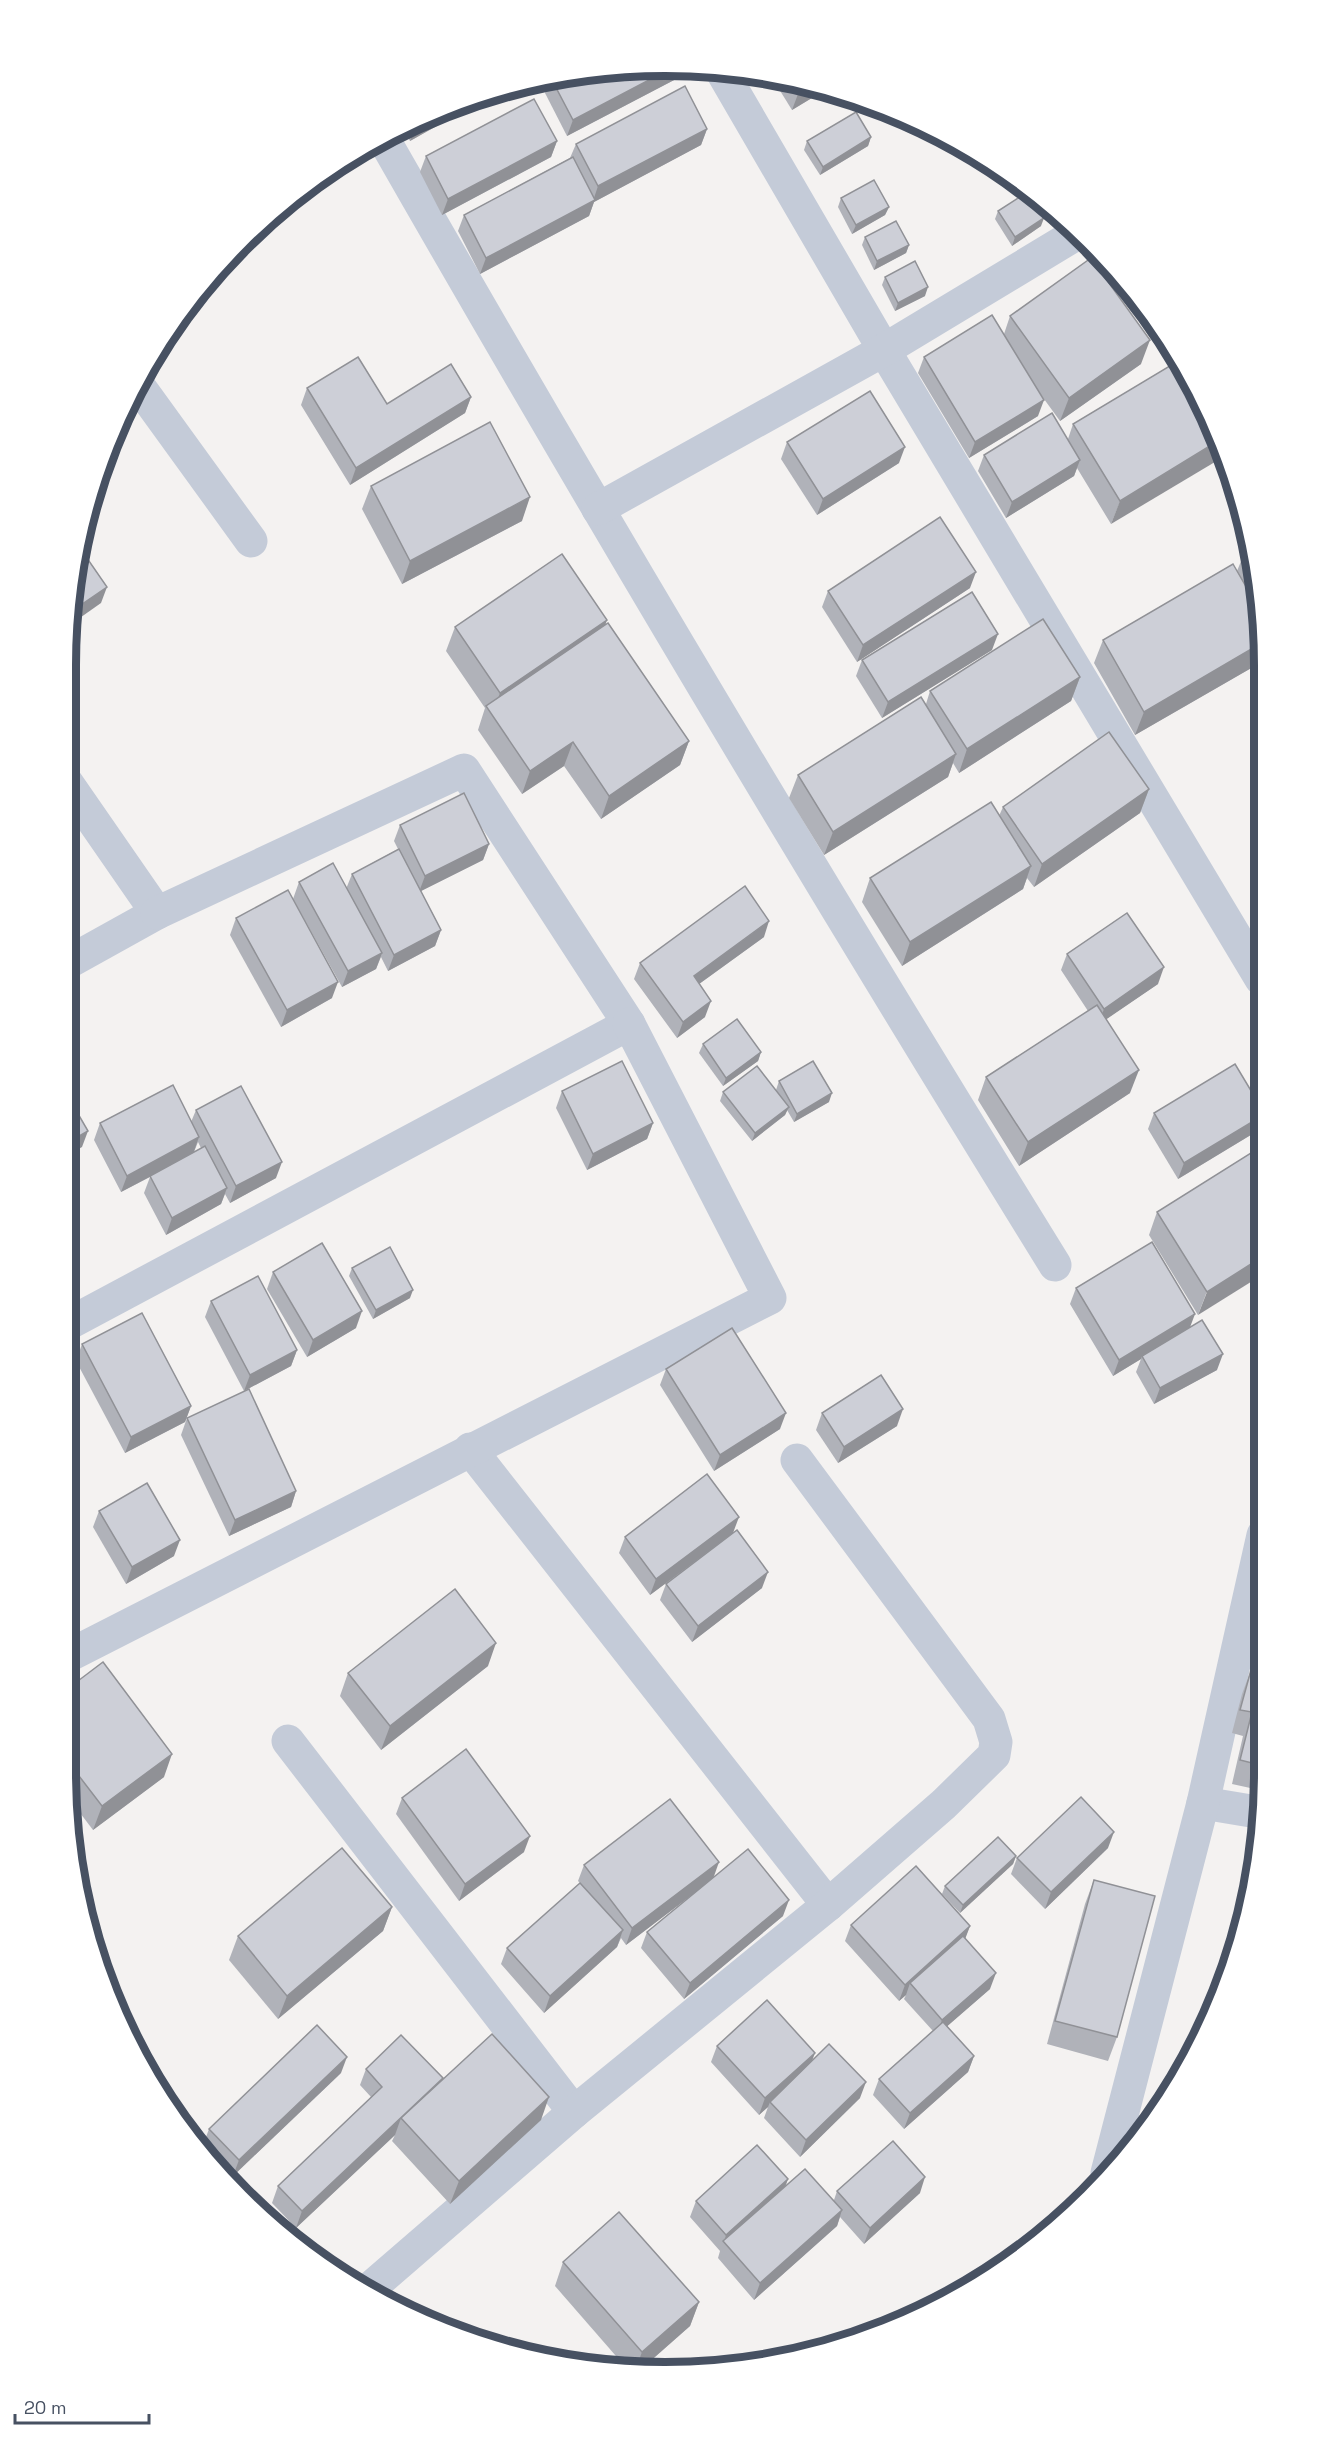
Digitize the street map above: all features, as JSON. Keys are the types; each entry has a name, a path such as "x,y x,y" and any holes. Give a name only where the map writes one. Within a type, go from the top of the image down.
{"street":[{"path":"727,80 884,350 1254,967"},
{"path":"388,146 563,453 916,1041 1055,1265"},
{"path":"598,509 884,350 1070,238"},
{"path":"144,393 251,541"},
{"path":"76,958 157,913 464,770 629,1024 770,1298 76,1652"},
{"path":"76,796 157,913"},
{"path":"76,1320 629,1024"},
{"path":"470,1449 828,1905"},
{"path":"374,2285 574,2112 828,1905 944,1804 994,1755 996,1742 989,1719 797,1460"},
{"path":"1111,2157 1203,1803 1254,1575"},
{"path":"288,1742 574,2112"},
{"path":"1203,1803 1253,1811"}],"building":[{"path":"656,77 573,120 556,87"},
{"path":"685,86 707,129 598,186 576,144"},
{"path":"534,99 557,141 448,199 426,156"},
{"path":"856,112 871,137 823,167 807,141"},
{"path":"573,157 595,200 486,258 464,215"},
{"path":"874,180 889,207 856,225 841,198"},
{"path":"1021,196 1039,211 1044,218 1015,237 998,211"},
{"path":"896,221 909,245 877,261 865,237"},
{"path":"1091,258 1150,340 1069,398 1010,316"},
{"path":"915,261 928,287 898,303 885,277"},
{"path":"992,315 1044,400 975,442 924,357"},
{"path":"358,357 387,404 451,364 471,397 356,468 307,388"},
{"path":"1172,365 1194,405 1212,445 1120,501 1073,424"},
{"path":"870,391 905,447 823,499 787,442"},
{"path":"1052,413 1080,460 1012,502 984,455"},
{"path":"490,422 530,497 410,561 371,486"},
{"path":"940,517 976,572 863,645 828,591"},
{"path":"562,554 607,620 500,693 455,627"},
{"path":"87,558 107,587 80,605"},
{"path":"1233,564 1249,592 1254,648 1144,712 1103,640"},
{"path":"972,592 998,634 888,702 862,660"},
{"path":"1043,619 1080,677 967,749 930,691"},
{"path":"608,623 689,741 609,796 573,742 530,771 486,706"},
{"path":"921,697 956,754 833,832 798,775"},
{"path":"1109,732 1149,789 1042,864 1003,807"},
{"path":"464,793 489,844 425,876 400,825"},
{"path":"991,802 1031,866 910,942 870,878"},
{"path":"399,849 441,930 394,955 352,874"},
{"path":"333,863 382,953 348,971 299,882"},
{"path":"745,886 769,921 694,976 711,1001 683,1022 640,963"},
{"path":"288,890 338,982 287,1010 236,918"},
{"path":"1127,913 1164,967 1104,1009 1067,954"},
{"path":"1097,1005 1139,1070 1028,1142 986,1077"},
{"path":"737,1019 761,1052 726,1078 703,1044"},
{"path":"622,1061 653,1123 593,1154 562,1091"},
{"path":"813,1061 832,1093 797,1114 779,1081"},
{"path":"1235,1064 1254,1096 1254,1121 1184,1163 1154,1113"},
{"path":"757,1066 789,1107 755,1133 723,1092"},
{"path":"173,1085 199,1137 127,1176 100,1123"},
{"path":"241,1086 282,1162 236,1186 196,1110"},
{"path":"76,1110 88,1131 76,1138"},
{"path":"205,1146 227,1188 172,1218 150,1176"},
{"path":"1254,1151 1254,1262 1207,1292 1157,1212"},
{"path":"1152,1242 1195,1314 1119,1360 1076,1288"},
{"path":"322,1243 362,1311 313,1340 273,1272"},
{"path":"390,1247 413,1290 376,1310 352,1268"},
{"path":"258,1276 297,1350 250,1375 211,1301"},
{"path":"142,1313 191,1406 131,1437 82,1344"},
{"path":"1202,1320 1223,1354 1160,1388 1142,1356"},
{"path":"732,1328 786,1413 720,1455 666,1369"},
{"path":"881,1375 903,1409 844,1447 822,1413"},
{"path":"249,1389 296,1491 235,1520 187,1418"},
{"path":"707,1474 739,1517 656,1579 625,1537"},
{"path":"147,1483 180,1540 132,1567 99,1511"},
{"path":"737,1530 768,1572 698,1626 666,1584"},
{"path":"455,1589 496,1643 390,1726 348,1673"},
{"path":"103,1662 172,1754 102,1806 76,1772 76,1682"},
{"path":"1251,1670 1254,1671 1254,1764 1240,1760 1252,1712 1240,1710"},
{"path":"466,1749 530,1836 465,1884 402,1798"},
{"path":"1081,1797 1114,1832 1051,1892 1017,1858"},
{"path":"670,1799 719,1862 632,1928 584,1865"},
{"path":"998,1837 1016,1856 963,1905 945,1886"},
{"path":"342,1848 392,1907 287,1996 238,1936"},
{"path":"748,1849 789,1900 690,1983 647,1932"},
{"path":"916,1866 970,1926 905,1985 851,1925"},
{"path":"1094,1880 1155,1896 1117,2037 1055,2021"},
{"path":"580,1883 623,1930 550,1996 507,1948"},
{"path":"963,1936 996,1973 942,2020 910,1983"},
{"path":"767,2000 815,2053 765,2098 717,2046"},
{"path":"943,2022 974,2056 910,2113 879,2079"},
{"path":"317,2025 347,2057 239,2160 209,2129"},
{"path":"492,2034 549,2097 459,2181 401,2118"},
{"path":"401,2035 443,2078 302,2211 278,2186 382,2087 366,2069"},
{"path":"829,2044 866,2082 806,2140 770,2102"},
{"path":"893,2141 925,2177 870,2228 837,2191"},
{"path":"757,2145 788,2179 726,2235 696,2201"},
{"path":"805,2169 842,2210 760,2283 723,2241"},
{"path":"619,2212 699,2302 642,2352 563,2262"}]}
